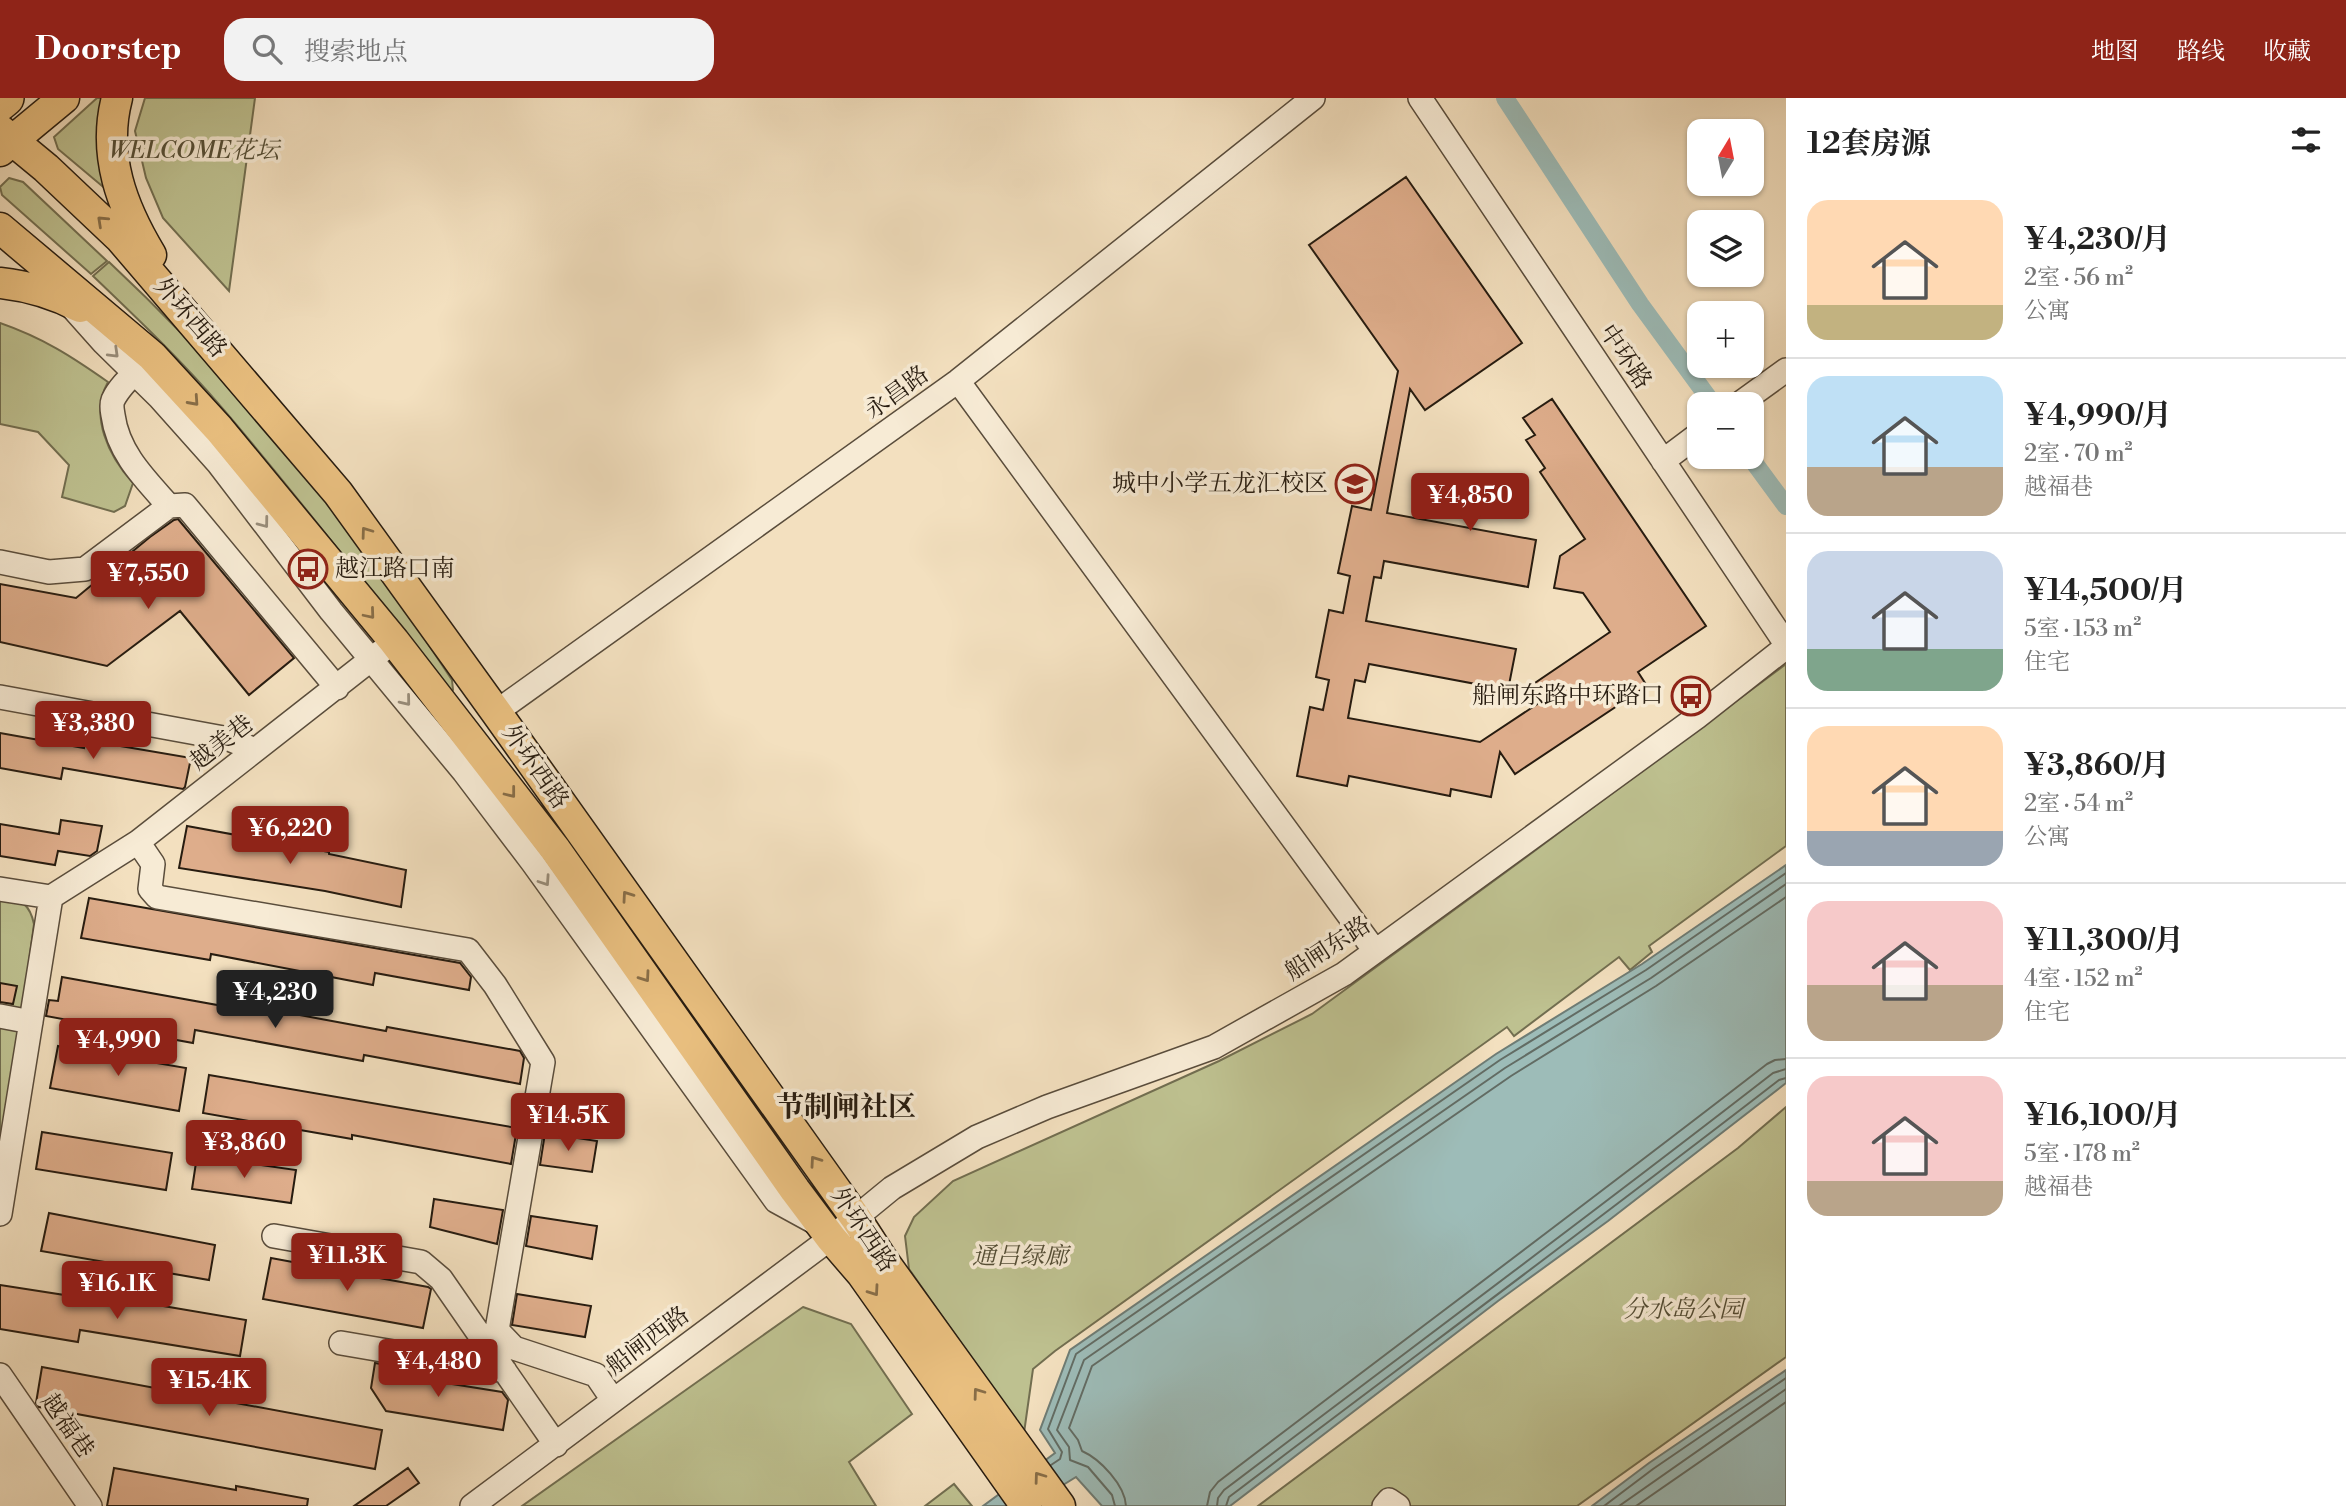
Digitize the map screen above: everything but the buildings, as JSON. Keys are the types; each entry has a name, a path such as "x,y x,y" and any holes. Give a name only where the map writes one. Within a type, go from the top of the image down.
{"highway":[{"path":"0,103 6,98"}],"main road":[{"path":"4,141 64,98"},
{"path":"117,98 110,142 123,202 135,229 181,307"},
{"name":"外环西路","path":"4,141 120,238 338,493 855,1217 1007,1456"},
{"name":"外环西路","path":"0,228 152,356 219,429 382,650 555,849 827,1232 1007,1456"},
{"path":"0,283 25,286 64,298 109,321"},
{"path":"1007,1456 1026,1506"},
{"path":"1007,1456 1060,1506"}],"street":[{"name":"永昌路","path":"496,712 958,382 1313,98"},
{"name":"中环路","path":"1420,98 1786,646"},
{"path":"40,262 64,298 104,344 160,398 382,650"},
{"path":"152,356 119,390 112,403 115,428 122,447 169,506"},
{"path":"1756,392 1786,370"},
{"path":"958,382 1375,951"},
{"path":"1663,461 1687,443"},
{"path":"0,562 49,572 85,569 169,506 185,505 337,688"},
{"name":"船闸东路","path":"855,1217 892,1188 977,1137 1047,1107 1214,1047 1344,974 1697,717 1786,646"},
{"name":"越美巷","path":"51,898 138,842 382,650"},
{"path":"0,697 229,739 255,750"},
{"path":"138,842 153,864 150,890 157,897 467,950 495,985 543,1062 497,1330 513,1348 596,1376 613,1400"},
{"path":"0,889 51,898 0,1214"},
{"path":"0,1016 31,1022"},
{"name":"船闸西路","path":"472,1506 556,1445 827,1232 855,1217"},
{"path":"274,1237 421,1262 441,1279 556,1445"},
{"path":"341,1343 505,1371"},
{"name":"越福巷","path":"0,1375 90,1506"},
{"path":"1384,1506 1389,1500 1398,1506"}],"green space":[{"path":"97,98 107,98 114,196 58,149 54,137"},
{"name":"WELCOME花坛","path":"145,98 255,98 229,291 163,218 146,178 135,131"},
{"path":"9,178 23,182 107,261 91,274 2,195 0,187"},
{"path":"109,262 219,373 321,492 405,609 452,680 453,690 451,691 223,409 93,276"},
{"path":"0,323 56,348 108,382 103,395 101,422 116,461 133,483 125,506 114,512 62,497 69,465 38,432 0,424"},
{"name":"通吕绿廊","path":"1786,664 1786,846 1649,946 1652,952 1630,970 1619,957 1514,1036 1507,1027 1055,1351 1033,1369 1024,1433 909,1269 905,1236 914,1217 953,1181 1219,1061 1312,1014"},
{"path":"0,895 23,903 34,924 12,1093 0,1162"},
{"name":"分水岛公园","path":"1786,1107 1786,1357 1577,1506 1258,1506 1738,1148"},
{"path":"803,1307 851,1324 912,1414 849,1462 876,1506 522,1506"},
{"path":"954,1484 972,1506 925,1506"}],"water":[{"path":"1786,865 1786,1083 1230,1506 1102,1506 1076,1477 1029,1506 983,1506 1055,1453 1040,1430 1070,1350 1496,1054 1642,964"},
{"path":"1786,1370 1786,1506 1592,1506 1649,1463"}],"waterway":[{"path":"1505,98 1640,304 1704,392"},
{"path":"1759,469 1786,506"}],"place":[{"name":"城中小学五龙汇校区","path":"1355,484"},
{"name":"越江路口南","path":"308,569"},
{"name":"船闸东路中环路口","path":"1691,696"}],"district":[{"name":"节制闸社区","path":"846,1107"}]}
